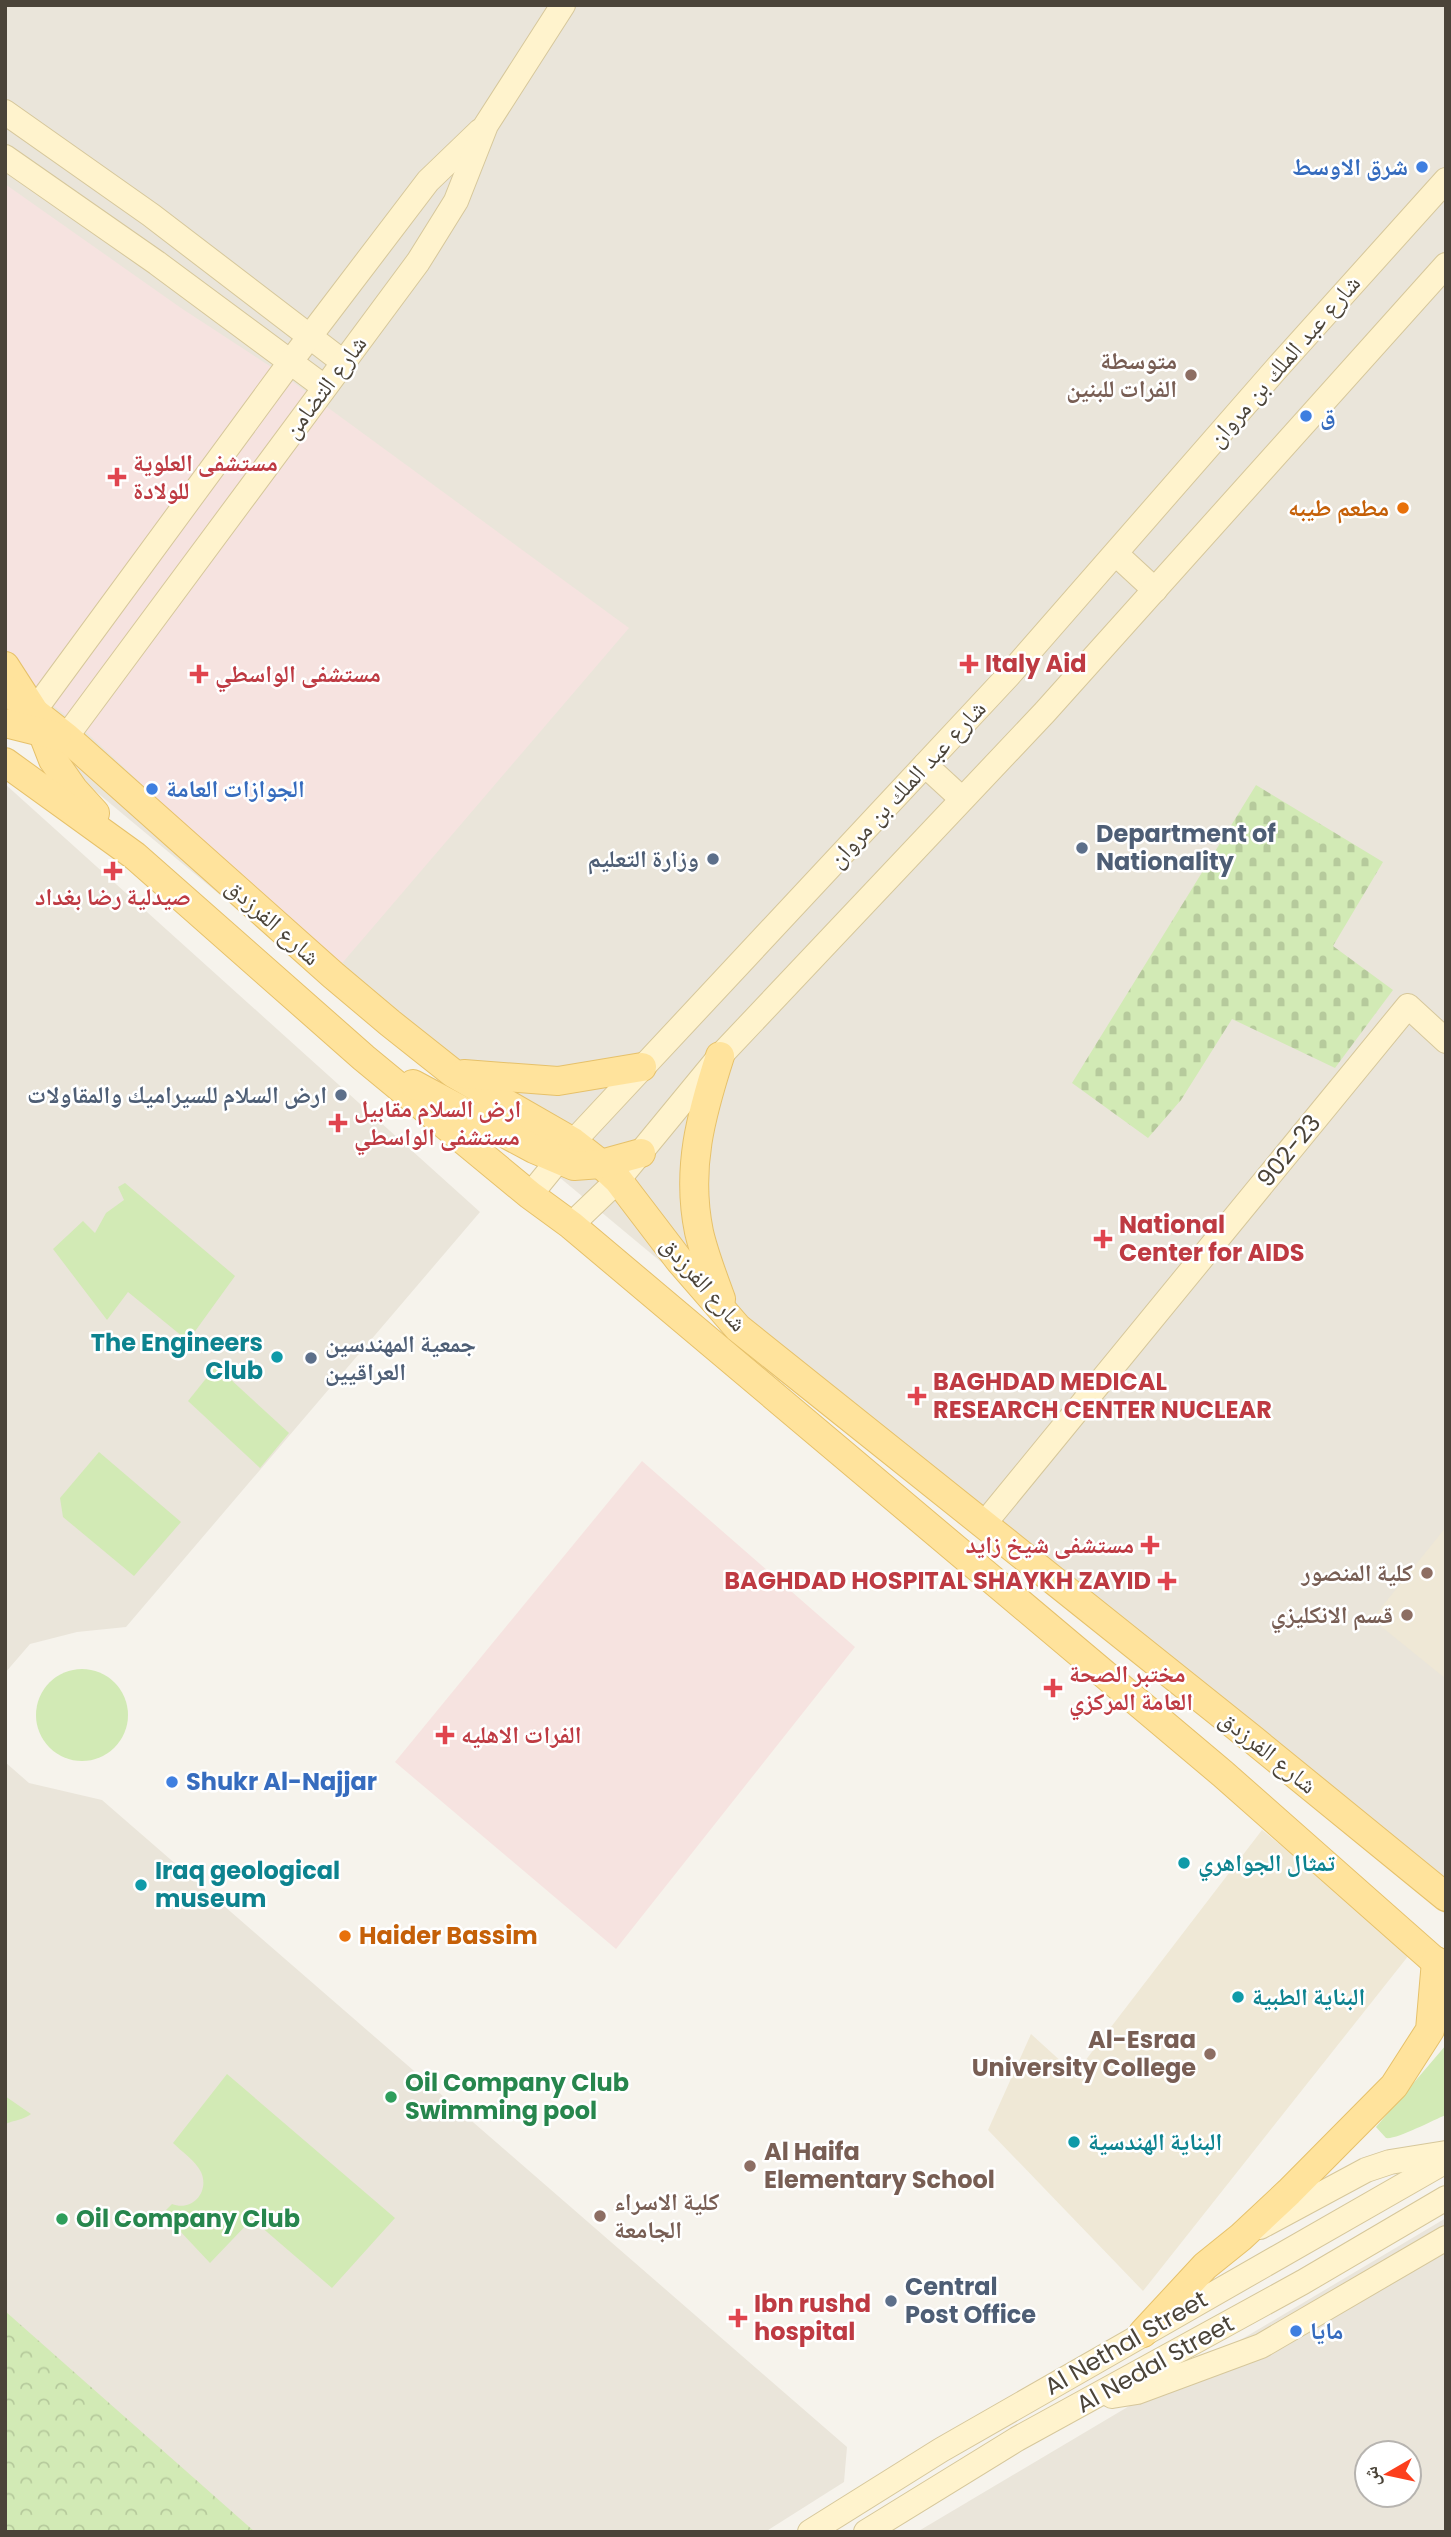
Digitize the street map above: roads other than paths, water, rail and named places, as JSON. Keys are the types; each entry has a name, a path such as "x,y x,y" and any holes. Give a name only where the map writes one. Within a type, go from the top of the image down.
{"main road":[{"path":"5,666 47,727 53,760 74,790 135,856"},
{"name":"شارع الفرزدق","path":"5,689 333,975 453,1073 565,1151 609,1172 728,1318 1446,1897"},
{"path":"5,723 47,727"},
{"name":"شارع الفرزدق","path":"5,762 135,856 364,1058 530,1195 571,1225 1223,1774 1441,1966"},
{"path":"720,1056 701,1115 694,1160 694,1200 699,1232 728,1318"},
{"path":"364,1058 565,1151"},
{"path":"453,1073 558,1081 642,1068"},
{"path":"609,1172 641,1153"},
{"path":"1143,2333 1205,2266 1241,2237 1394,2086 1430,2030 1441,1966"}],"street":[{"name":"شارع التضامن","path":"47,727 324,387 418,262 456,201 486,125 563,5"},
{"path":"5,112 151,215 343,362"},
{"name":"شارع التضامن","path":"47,727 291,361 428,181 486,125"},
{"path":"5,157 324,387"},
{"name":"شارع عبد الملك بن مروان","path":"530,1195 565,1151 1008,676 1446,180"},
{"path":"428,181 456,201"},
{"name":"شارع عبد الملك بن مروان","path":"641,1153 720,1056 1155,590 1446,265"},
{"path":"1115,554 1155,590"},
{"path":"925,765 962,799"},
{"name":"902-23","path":"984,1524 1408,1006 1446,1041"},
{"path":"571,1225 609,1172"},
{"path":"1241,2237 1366,2170 1390,2162 1446,2153"},
{"name":"Al Nethal Street","path":"810,2532 941,2450 1446,2161"},
{"name":"Al Nedal Street","path":"866,2532 1017,2439 1303,2282 1446,2198"},
{"path":"1392,2228 1409,2258"},
{"path":"1094,2397 1137,2392 1261,2346 1446,2238"}],"place":[{"name":"شرق الاوسط","path":"1422,167"},
{"name":"متوسطة الفرات للبنين","path":"1191,375"},
{"name":"ق","path":"1306,416"},
{"name":"مستشفى العلوية للولادة","path":"117,477"},
{"name":"مطعم طيبه","path":"1403,508"},
{"name":"Italy Aid","path":"969,664"},
{"name":"مستشفى الواسطي","path":"199,674"},
{"name":"الجوازات العامة","path":"152,789"},
{"name":"Department of Nationality","path":"1082,848"},
{"name":"وزارة التعليم","path":"713,859"},
{"name":"صيدلية رضا بغداد","path":"113,871"},
{"name":"ارض السلام للسيراميك والمقاولات","path":"341,1095"},
{"name":"ارض السلام مقابيل مستشفى الواسطي","path":"338,1123"},
{"name":"National Center for AIDS","path":"1103,1239"},
{"name":"The Engineers Club","path":"277,1357"},
{"name":"جمعية المهندسين العراقيين","path":"311,1358"},
{"name":"BAGHDAD MEDICAL RESEARCH CENTER NUCLEAR","path":"917,1396"},
{"name":"مستشفى شيخ زايد","path":"1150,1545"},
{"name":"كلية المنصور","path":"1427,1573"},
{"name":"BAGHDAD HOSPITAL SHAYKH ZAYID","path":"1167,1581"},
{"name":"قسم الانكليزي","path":"1407,1615"},
{"name":"مختبر الصحة العامة المركزي","path":"1053,1688"},
{"name":"الفرات الاهليه","path":"445,1735"},
{"name":"Shukr Al-Najjar","path":"172,1782"},
{"name":"تمثال الجواهري","path":"1184,1863"},
{"name":"Iraq geological museum","path":"141,1885"},
{"name":"Haider Bassim","path":"345,1936"},
{"name":"البناية الطبية","path":"1238,1997"},
{"name":"Al-Esraa University College","path":"1210,2054"},
{"name":"Oil Company Club Swimming pool","path":"391,2097"},
{"name":"البناية الهندسية","path":"1074,2142"},
{"name":"Al Haifa Elementary School","path":"750,2166"},
{"name":"كلية الاسراء الجامعة","path":"600,2216"},
{"name":"Oil Company Club","path":"62,2219"},
{"name":"Central Post Office","path":"891,2301"},
{"name":"Ibn rushd hospital","path":"738,2318"},
{"name":"مايا","path":"1296,2331"}]}
